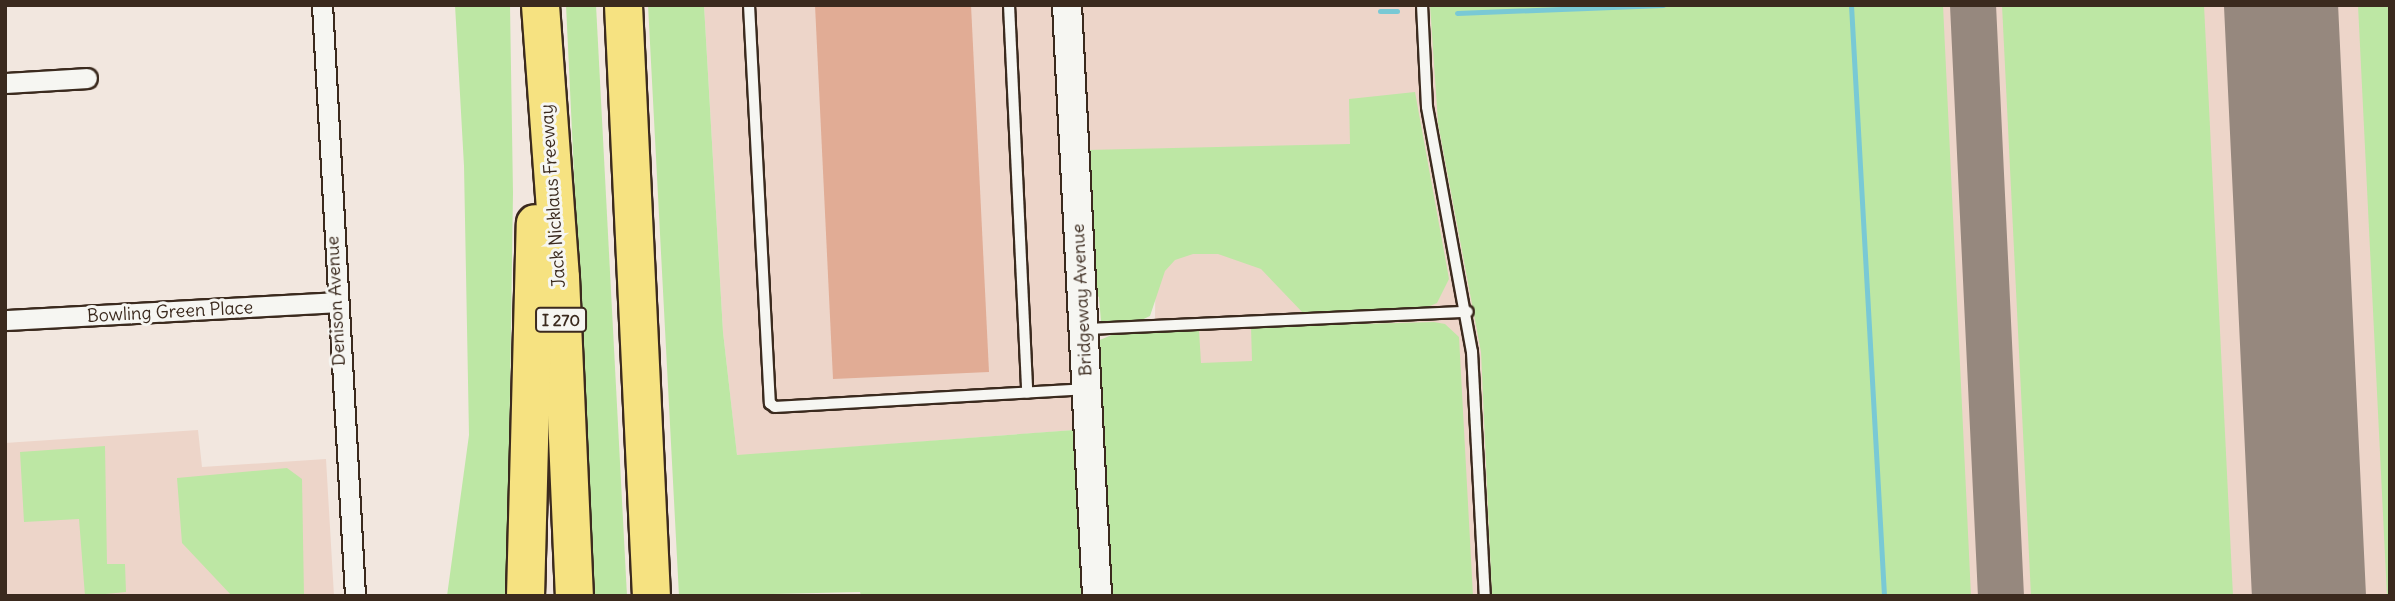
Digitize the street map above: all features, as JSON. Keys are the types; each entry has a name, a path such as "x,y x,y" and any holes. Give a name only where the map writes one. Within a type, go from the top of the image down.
{"highway":[{"name":"Jack Nicklaus Freeway","path":"540,5 560,278 574,596"},
{"path":"623,5 651,596"},
{"path":"525,596 542,44"}],"street":[{"name":"Denison Avenue","path":"322,5 335,302 355,596"},
{"name":"Bridgeway Avenue","path":"1067,5 1097,596"},
{"path":"5,83 87,78"},
{"name":"Bowling Green Place","path":"5,320 335,302"}],"lane":[{"path":"748,5 770,403 775,407 1087,389"},
{"path":"1009,5 1027,393"},
{"path":"1422,5 1427,107 1468,312 1485,596"},
{"path":"1084,329 1468,312"}],"shaded area":[{"path":"704,5 2390,5 2390,596 1426,596 1154,384 1156,248 1086,150 1100,428 737,456 723,332"},
{"path":"198,430 202,467 326,459 334,596 5,596 5,443"}],"green space":[{"path":"455,5 510,5 513,193 507,596 447,596 469,435 464,166"},
{"path":"566,5 596,5 627,596 594,596"},
{"path":"648,5 704,5 723,332 737,455 1074,430 1083,596 861,596 860,592 679,596"},
{"path":"1430,5 1943,5 1971,596 1492,596 1481,352 1438,123"},
{"path":"2002,5 2204,5 2233,596 2031,596"},
{"path":"2358,5 2390,5 2390,596 2387,596"},
{"path":"1415,92 1449,279 1437,303 1423,309 1304,314 1261,269 1218,254 1193,254 1175,260 1165,271 1150,316 1135,323 1101,322 1099,297 1093,293 1086,150 1350,144 1349,99"},
{"path":"1434,322 1445,324 1459,337 1473,596 1109,596 1095,342 1114,334 1199,330 1201,363 1252,361 1251,327"},
{"path":"105,446 107,564 125,564 126,592 85,596 79,519 24,522 20,452"},
{"path":"287,468 302,479 304,596 232,596 182,543 177,478"}],"building":[{"path":"815,5 971,5 989,372 833,379"}],"waterway":[{"path":"1457,13 1663,5"},
{"path":"1851,5 1884,596"},
{"path":"1380,11 1397,11"}],"taxiway":[{"path":"1973,5 2001,596"}],"runway":[{"path":"2281,5 2309,596"}]}
